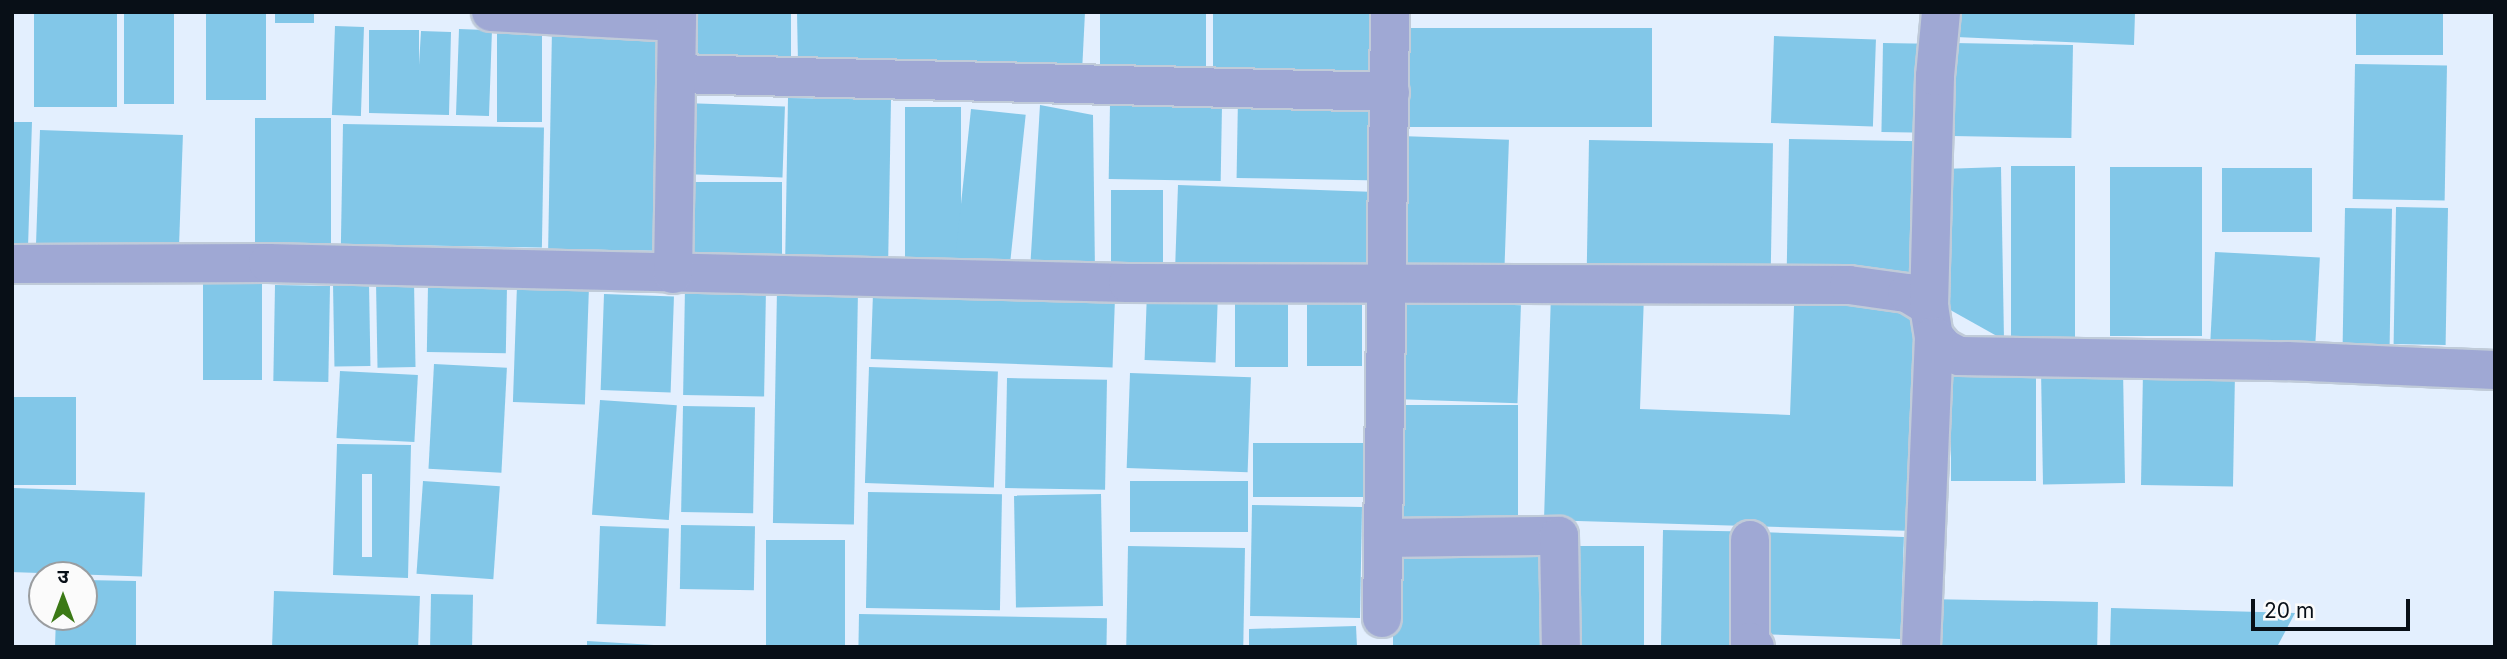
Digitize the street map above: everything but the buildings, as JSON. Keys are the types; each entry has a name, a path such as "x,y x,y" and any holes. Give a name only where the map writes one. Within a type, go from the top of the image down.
{"street":[{"path":"491,12 677,17 673,274"},
{"path":"1382,618 1390,12"},
{"path":"1921,647 1932,321 1936,76 1941,12"},
{"path":"676,74 1390,92"},
{"path":"12,264 268,263 1128,283 1385,281 1849,285 1907,293 1932,321 1944,348 1959,356 1979,359 2287,361 2495,370"},
{"path":"1383,538 1559,536 1561,647"},
{"path":"1750,540 1750,642 1755,647"}]}
